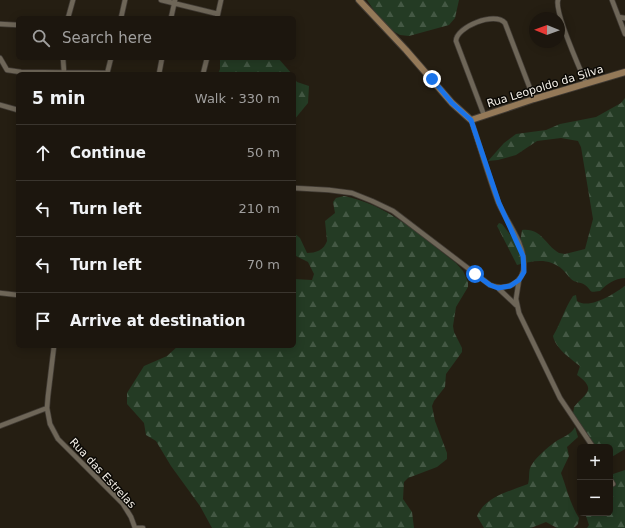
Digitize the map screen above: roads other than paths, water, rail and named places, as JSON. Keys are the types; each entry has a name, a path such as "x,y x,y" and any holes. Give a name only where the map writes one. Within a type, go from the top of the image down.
{"street":[{"path":"69,16 73,0"},
{"path":"121,16 125,0"},
{"path":"161,0 175,2 217,16 221,0"},
{"path":"359,0 406,50 452,103 471,120 499,203 523,256 524,272 519,280 510,286 498,288"},
{"path":"612,0 625,34"},
{"path":"558,1 562,24 586,83"},
{"path":"172,16 175,2"},
{"path":"619,17 625,18"},
{"path":"484,115 457,46 456,37 460,32 480,21 500,18 505,23 534,99"},
{"path":"0,24 16,25"},
{"path":"0,58 7,70 21,72 64,72 63,60"},
{"path":"108,72 111,60"},
{"path":"159,72 162,60"},
{"path":"204,72 206,60"},
{"name":"Rua Leopoldo da Silva","path":"471,120 534,99 625,72"},
{"path":"0,105 16,109"},
{"path":"296,188 352,193 393,211 475,274 507,295 516,305 560,398 590,444"},
{"path":"516,305 519,280"},
{"path":"0,293 16,295"},
{"path":"0,426 47,408 54,348"},
{"name":"Rua das Estrelas","path":"47,408 50,424 54,432 123,504 131,516 135,528"},
{"path":"135,528 143,528"}]}
